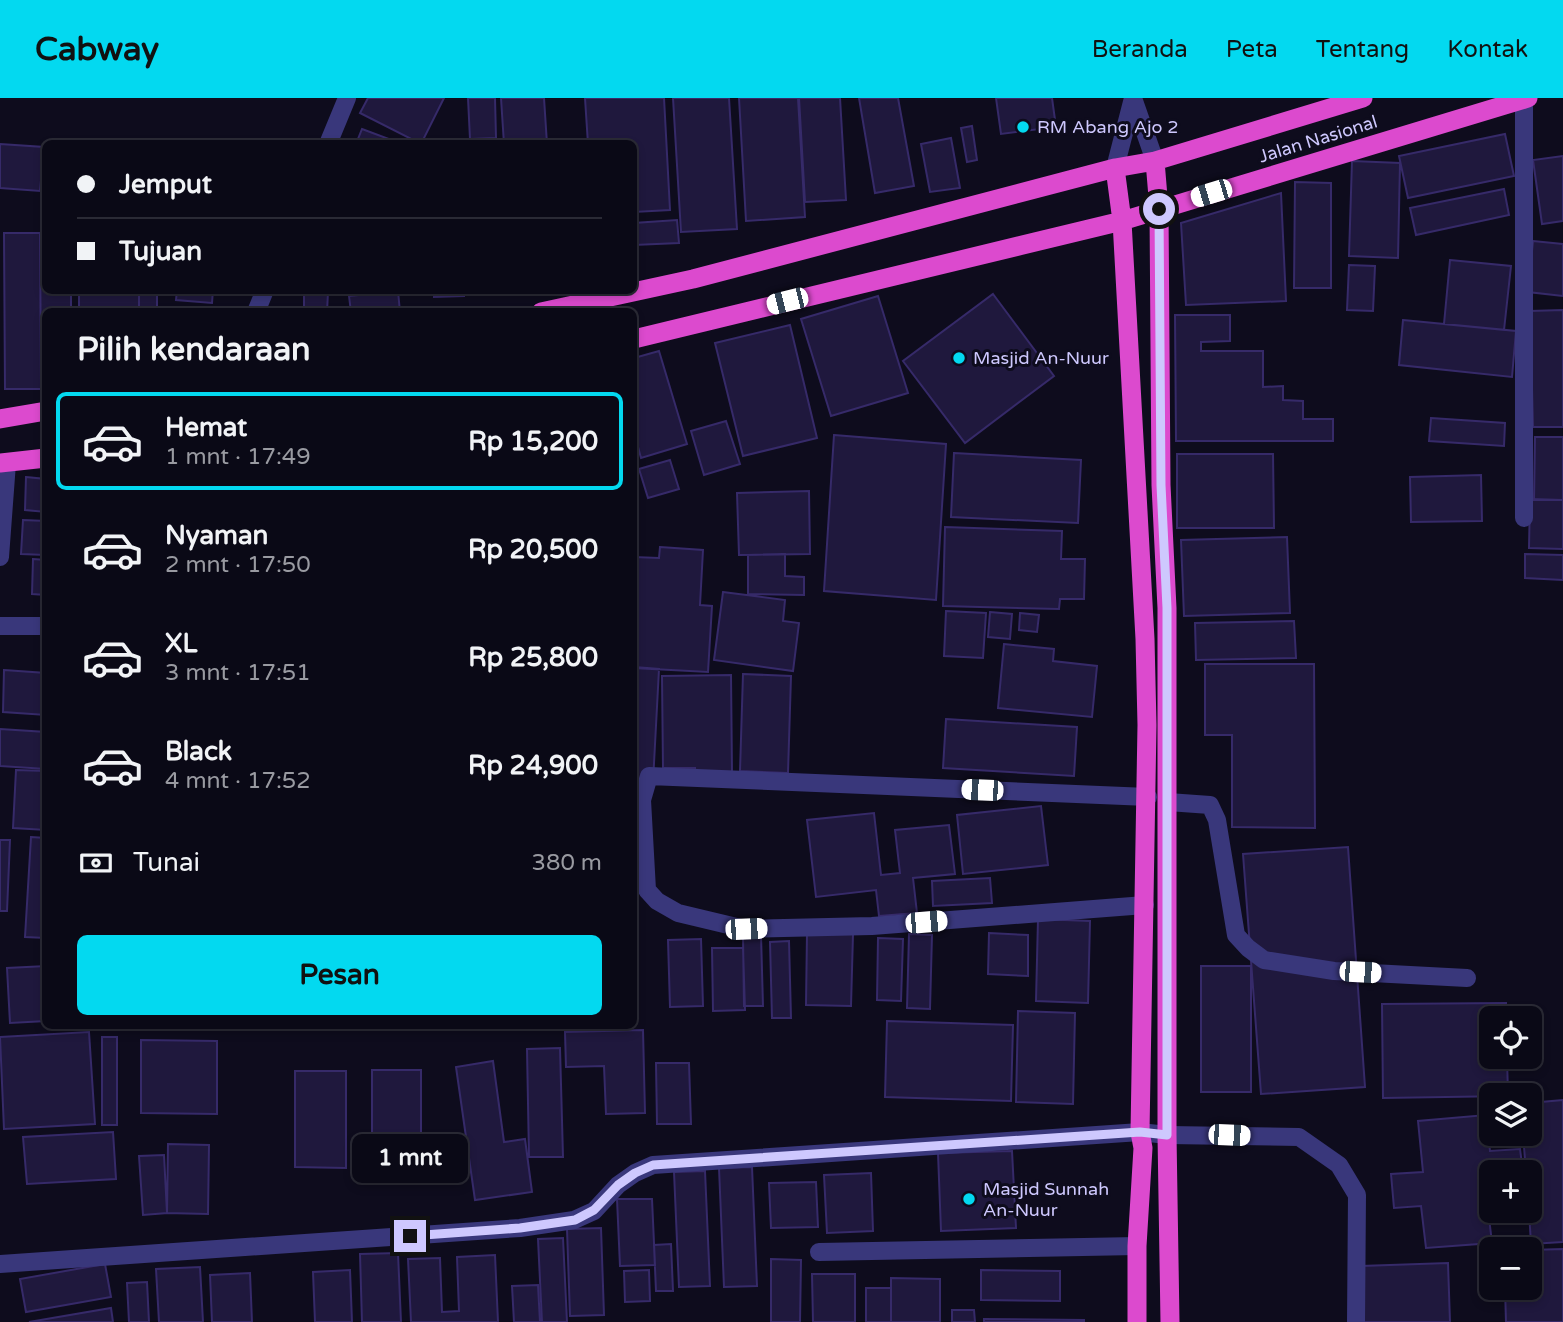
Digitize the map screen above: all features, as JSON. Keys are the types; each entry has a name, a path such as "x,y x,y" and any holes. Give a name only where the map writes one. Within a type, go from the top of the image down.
{"highway":[{"name":"Jalan Nasional","path":"637,291 1155,161 1363,98"},
{"name":"Jalan Nasional","path":"637,338 1122,221 1526,99"},
{"path":"1155,161 1159,209 1161,485 1167,608 1167,1135 1170,1322"},
{"path":"1115,169 1122,221 1145,639 1148,797 1140,1132 1143,1149 1137,1322"},
{"name":"Jalan Nasional","path":"559,308 624,294"},
{"path":"0,418 42,412"},
{"path":"3,463 42,458"}],"street":[{"path":"330,140 347,98"},
{"path":"1133,98 1155,161"},
{"path":"1115,169 1133,98"},
{"path":"1524,518 1526,99"},
{"path":"0,556 3,463"},
{"path":"0,626 42,626"},
{"path":"1145,905 872,926 746,929 678,913 657,901 647,890 642,800 649,776 1148,797"},
{"path":"1168,802 1210,805 1217,820 1236,935 1264,960 1334,971 1467,978"},
{"path":"0,1264 520,1228 575,1220 594,1210 618,1185 635,1173 653,1165 1140,1132 1167,1135 1299,1137 1339,1166 1357,1195 1356,1322"},
{"path":"819,1252 1138,1246"}],"building":[{"path":"368,98 444,98 423,140 413,140 360,113"},
{"path":"468,98 495,98 496,138 470,139"},
{"path":"501,98 544,98 547,140 504,140"},
{"path":"585,98 664,98 670,210 637,212 637,140 588,140"},
{"path":"673,98 729,98 737,229 681,232"},
{"path":"739,98 798,98 805,217 746,221"},
{"path":"799,98 840,98 846,200 805,202"},
{"path":"859,98 898,98 914,186 875,193"},
{"path":"996,98 1052,98 1056,127 1001,134"},
{"path":"972,126 977,160 967,162 961,128"},
{"path":"362,129 389,139 389,140 358,140"},
{"path":"1505,134 1514,176 1408,198 1399,156"},
{"path":"951,138 960,188 930,192 921,144"},
{"path":"0,144 42,147 40,191 0,188"},
{"path":"1563,156 1563,221 1542,224 1533,160"},
{"path":"1352,161 1400,163 1398,258 1349,256"},
{"path":"1295,182 1331,183 1331,288 1294,288"},
{"path":"1504,189 1509,215 1416,235 1410,208"},
{"path":"1281,193 1286,301 1186,305 1181,223"},
{"path":"677,220 679,243 637,245 637,223"},
{"path":"4,233 40,233 41,389 5,389"},
{"path":"42,233 42,294 71,294 71,308 42,308 41,383"},
{"path":"1533,241 1563,244 1563,296 1528,292"},
{"path":"1450,260 1511,266 1504,330 1444,324"},
{"path":"1349,265 1375,266 1373,311 1347,310"},
{"path":"177,294 213,294 212,303 176,300"},
{"path":"304,294 328,294 327,308 304,308"},
{"path":"398,294 400,308 350,308 349,296"},
{"path":"434,294 464,294 464,296 434,297"},
{"path":"993,294 1054,376 965,443 903,361"},
{"path":"79,295 139,295 139,308 79,308"},
{"path":"139,295 157,295 157,308 139,308"},
{"path":"878,296 908,393 831,416 801,319"},
{"path":"1563,310 1563,427 1533,427 1530,311"},
{"path":"1175,315 1230,315 1230,341 1201,342 1201,351 1263,351 1263,387 1283,386 1283,400 1303,401 1303,419 1333,419 1333,441 1176,441"},
{"path":"1403,320 1516,331 1512,377 1399,365"},
{"path":"790,325 817,438 743,456 715,343"},
{"path":"659,351 687,444 641,458 637,443 637,357"},
{"path":"1431,418 1505,423 1504,446 1429,441"},
{"path":"726,421 740,464 704,475 691,431"},
{"path":"834,435 946,444 936,600 824,591"},
{"path":"1535,437 1563,437 1563,500 1534,500"},
{"path":"954,453 1081,460 1078,523 951,517"},
{"path":"1177,454 1273,454 1274,528 1177,528"},
{"path":"670,460 679,489 648,498 639,469"},
{"path":"1481,475 1482,521 1411,522 1410,477"},
{"path":"26,477 42,479 42,512 25,510"},
{"path":"809,491 810,554 739,555 737,493"},
{"path":"1530,499 1563,500 1563,549 1529,548"},
{"path":"23,520 42,521 42,555 21,554"},
{"path":"945,527 1062,531 1061,559 1085,559 1084,599 1060,599 1059,609 943,606"},
{"path":"1287,537 1290,613 1184,616 1181,540"},
{"path":"660,547 703,550 700,605 712,606 708,672 637,668 637,557 659,558"},
{"path":"785,554 785,576 804,577 804,595 748,594 748,555"},
{"path":"1525,554 1563,555 1563,580 1525,578"},
{"path":"33,559 42,560 42,595 32,594"},
{"path":"723,592 785,600 783,621 799,623 793,671 714,660"},
{"path":"946,611 986,613 983,658 944,656"},
{"path":"990,612 1012,614 1010,639 988,637"},
{"path":"1020,613 1039,615 1037,632 1019,630"},
{"path":"1294,621 1296,658 1196,660 1195,623"},
{"path":"1004,644 1054,649 1053,661 1097,666 1092,717 998,708"},
{"path":"1205,664 1314,664 1315,828 1232,827 1232,735 1205,735"},
{"path":"637,667 659,669 653,782 637,781"},
{"path":"4,670 42,673 42,715 3,712"},
{"path":"743,674 791,676 788,773 740,771"},
{"path":"731,675 732,773 695,773 695,768 663,768 662,676"},
{"path":"946,719 1077,727 1074,776 943,768"},
{"path":"0,729 42,732 42,769 0,766"},
{"path":"16,770 42,771 42,830 13,828"},
{"path":"1041,806 1048,865 963,874 957,815"},
{"path":"874,813 881,875 900,873 895,830 949,825 955,874 913,878 917,913 879,916 876,890 816,897 807,820"},
{"path":"31,837 42,838 42,938 25,937"},
{"path":"0,840 10,840 7,911 0,911"},
{"path":"1348,847 1365,1087 1261,1094 1243,854"},
{"path":"990,878 992,903 933,906 932,881"},
{"path":"1038,919 1090,921 1088,1003 1036,1001"},
{"path":"807,933 853,934 851,1006 806,1005"},
{"path":"989,933 1028,935 1028,976 988,974"},
{"path":"909,934 932,935 930,1009 907,1008"},
{"path":"761,935 763,1006 744,1006 743,936"},
{"path":"878,938 903,939 901,1001 877,1000"},
{"path":"701,939 703,1006 670,1007 668,940"},
{"path":"789,941 791,1018 772,1018 770,942"},
{"path":"712,948 743,948 745,1010 713,1011"},
{"path":"42,966 42,1021 10,1023 7,968"},
{"path":"1201,966 1251,966 1251,1092 1201,1092"},
{"path":"1506,1003 1506,1006 1479,1006 1479,1069 1507,1069 1508,1083 1479,1083 1479,1096 1383,1098 1382,1004"},
{"path":"1018,1011 1075,1013 1073,1104 1016,1102"},
{"path":"887,1021 1013,1025 1011,1101 885,1097"},
{"path":"643,1030 645,1113 606,1114 604,1066 566,1067 565,1032"},
{"path":"89,1032 95,1124 4,1129 0,1037"},
{"path":"102,1037 117,1037 117,1125 102,1125"},
{"path":"141,1040 217,1041 217,1114 141,1113"},
{"path":"560,1048 563,1157 529,1157 527,1049"},
{"path":"493,1061 504,1142 525,1139 532,1192 475,1200 456,1067"},
{"path":"656,1063 689,1063 691,1124 657,1124"},
{"path":"372,1070 421,1070 421,1162 372,1162"},
{"path":"295,1071 346,1071 346,1168 295,1167"},
{"path":"1563,1100 1563,1242 1542,1243 1542,1237 1531,1237 1530,1223 1542,1223 1542,1160 1525,1160 1524,1146 1542,1146 1542,1102"},
{"path":"1479,1116 1479,1146 1489,1146 1490,1151 1520,1149 1521,1160 1479,1160 1479,1223 1490,1223 1491,1237 1479,1237 1479,1244 1426,1248 1421,1206 1394,1208 1391,1174 1423,1172 1418,1121"},
{"path":"113,1132 116,1179 27,1184 23,1137"},
{"path":"168,1144 209,1145 208,1214 167,1213"},
{"path":"1012,1151 1016,1228 941,1231 938,1153"},
{"path":"164,1155 167,1213 143,1215 139,1156"},
{"path":"752,1167 757,1286 724,1287 719,1168"},
{"path":"705,1171 710,1286 679,1287 674,1172"},
{"path":"871,1173 873,1231 827,1233 824,1175"},
{"path":"816,1182 818,1227 771,1228 769,1183"},
{"path":"617,1199 652,1199 655,1265 620,1266"},
{"path":"601,1228 604,1315 570,1316 567,1229"},
{"path":"563,1238 567,1322 542,1322 538,1239"},
{"path":"671,1244 673,1291 656,1291 654,1245"},
{"path":"1563,1249 1563,1322 1506,1322 1505,1300 1542,1300 1542,1250"},
{"path":"398,1253 401,1322 362,1322 360,1254"},
{"path":"495,1255 498,1322 411,1322 408,1259 440,1258 442,1312 459,1311 457,1257"},
{"path":"771,1259 801,1260 800,1322 771,1322"},
{"path":"1448,1263 1450,1322 1364,1322 1361,1266"},
{"path":"105,1264 111,1297 26,1312 20,1279"},
{"path":"200,1267 203,1322 159,1322 156,1269"},
{"path":"350,1270 352,1322 315,1322 313,1272"},
{"path":"649,1270 650,1301 625,1302 624,1271"},
{"path":"981,1270 1060,1271 1060,1301 981,1300"},
{"path":"250,1273 252,1322 212,1322 210,1275"},
{"path":"812,1274 855,1274 855,1322 813,1322"},
{"path":"891,1278 940,1279 940,1322 891,1322"},
{"path":"147,1282 149,1322 129,1322 127,1283"},
{"path":"538,1285 540,1322 514,1322 512,1286"},
{"path":"866,1288 891,1288 891,1322 866,1322"},
{"path":"111,1308 113,1322 29,1322"},
{"path":"952,1310 974,1310 975,1322 952,1322"},
{"path":"984,1319 1084,1320 1084,1322 984,1322"}],"place":[{"name":"RM Abang Ajo 2","path":"1023,127"},
{"name":"Masjid An-Nuur","path":"959,358"},
{"name":"Masjid Sunnah An-Nuur","path":"969,1199"}],"route":[{"path":"410,1236 520,1228 575,1220 594,1210 618,1185 635,1173 653,1165 1140,1132 1167,1135 1169,781 1167,608 1161,485 1159,209"}]}
